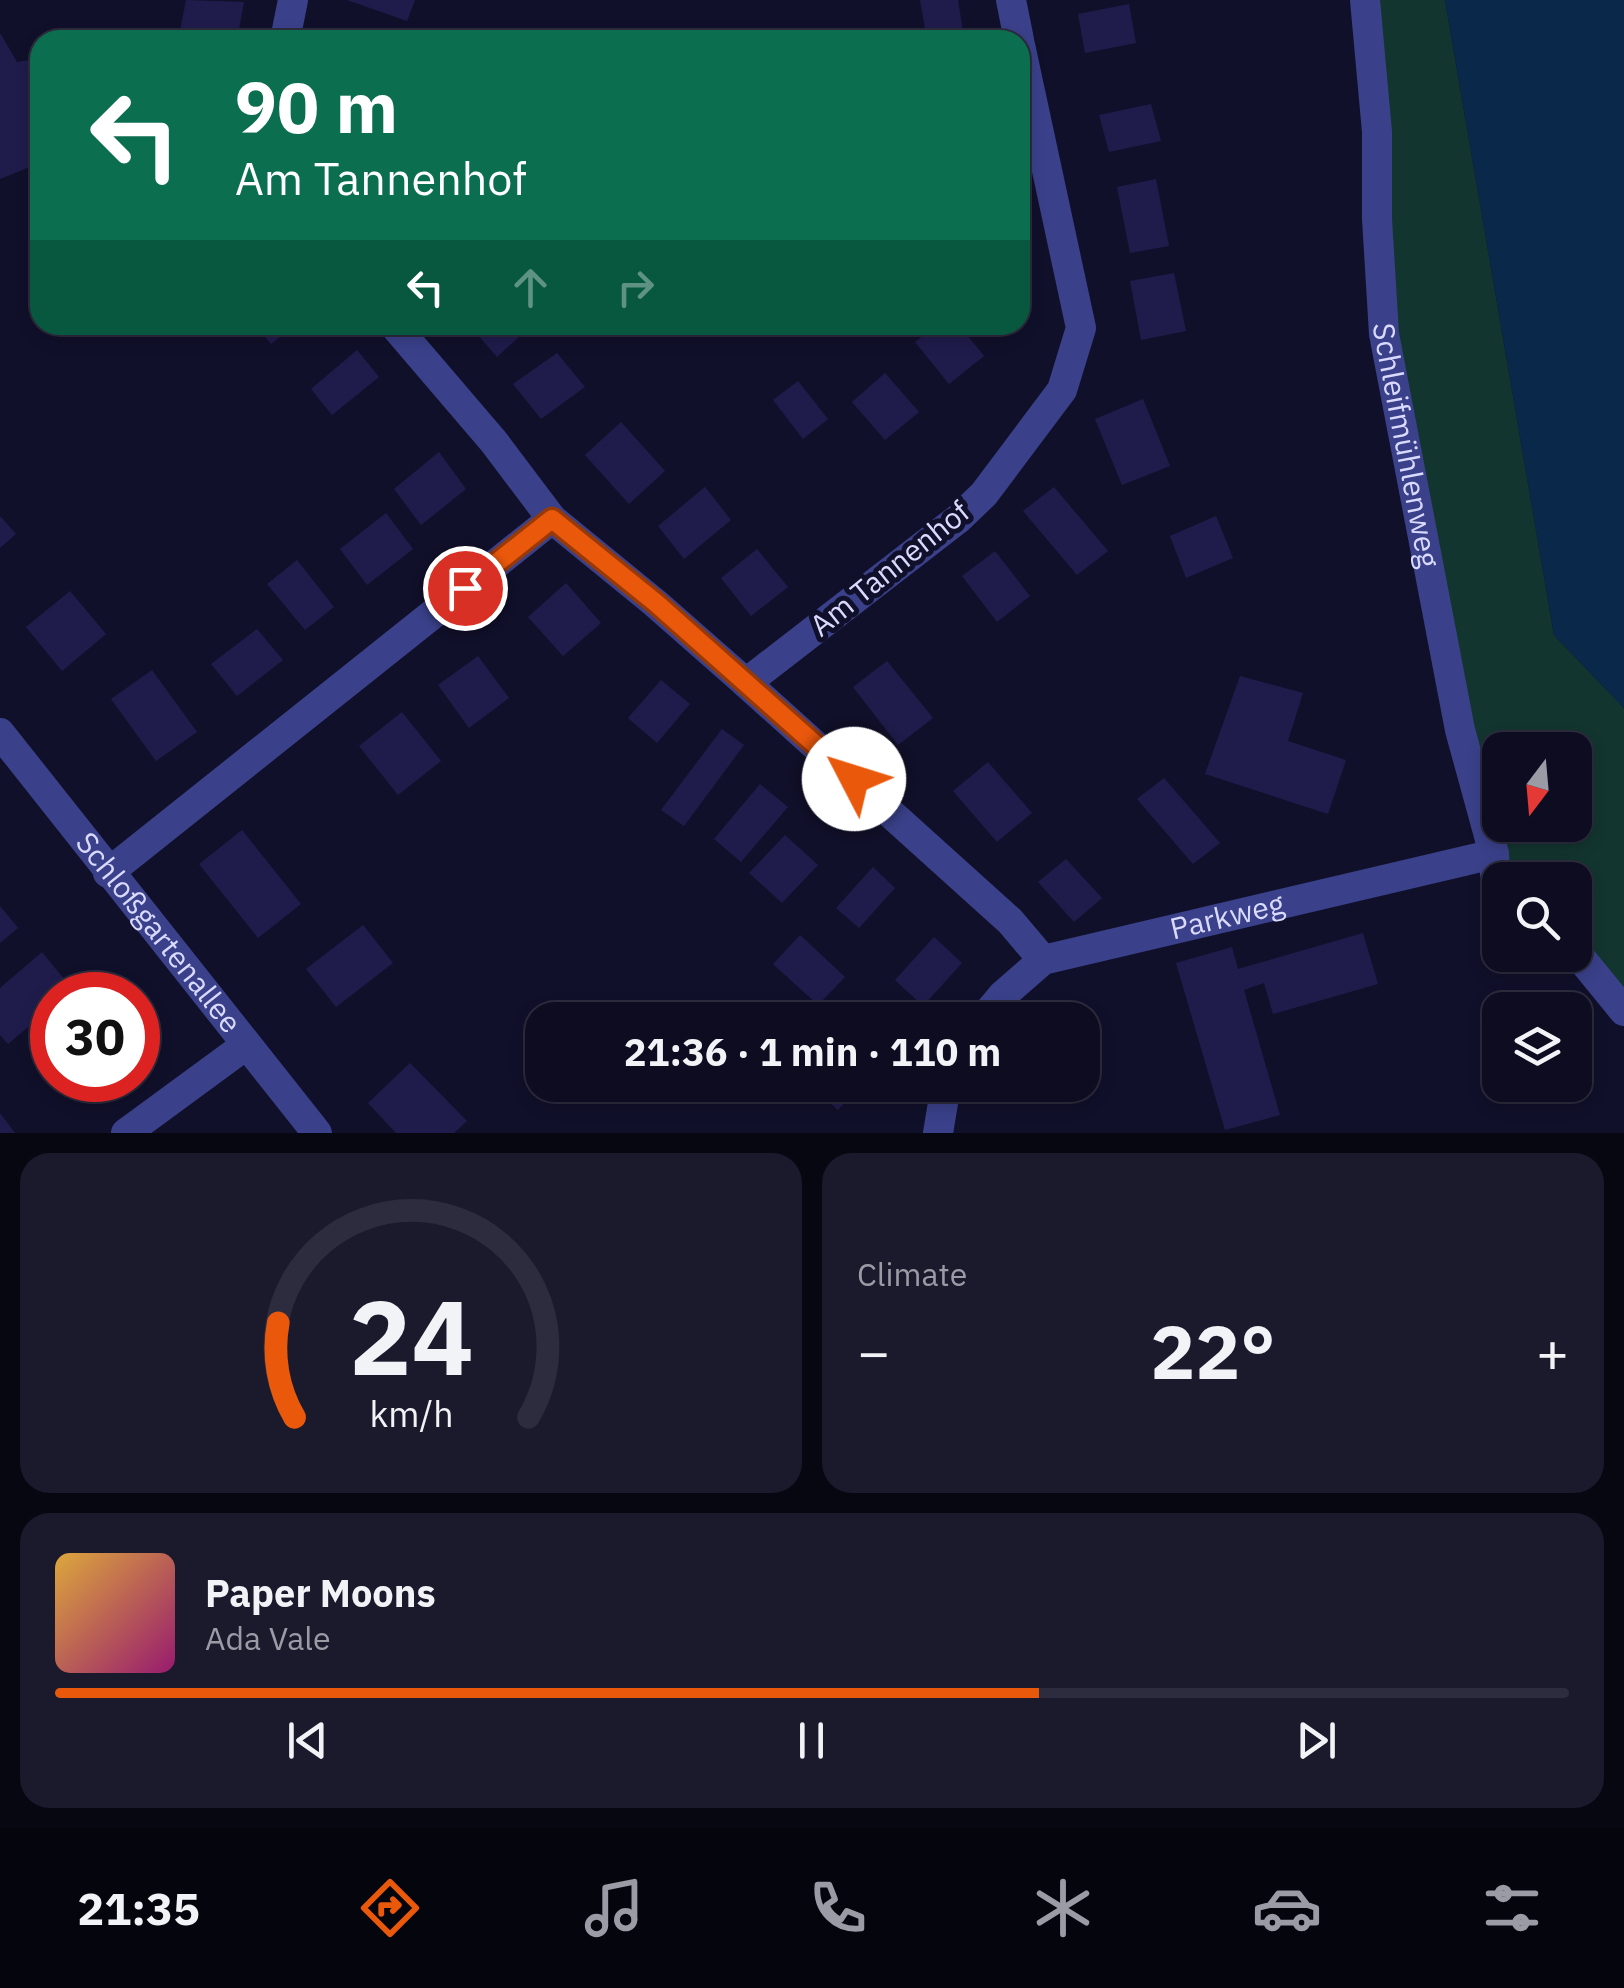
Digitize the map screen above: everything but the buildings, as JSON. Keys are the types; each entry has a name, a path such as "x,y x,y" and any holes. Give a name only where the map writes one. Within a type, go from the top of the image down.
{"street":[{"path":"286,30 293,0"},
{"name":"Am Tannenhof","path":"1011,0 1017,30"},
{"name":"Schleifmühlenweg","path":"1365,0 1377,132 1377,219 1384,334 1460,730 1497,862"},
{"name":"Am Tannenhof","path":"746,683 958,519 984,494 1062,390 1081,328 1030,90"},
{"path":"403,335 494,442 552,519 746,683 1010,922 1042,960"},
{"path":"108,873 552,519"},
{"name":"Schloßgartenallee","path":"0,733 317,1133"},
{"name":"Parkweg","path":"997,1002 1042,960 1482,870"},
{"path":"1592,972 1624,1011"},
{"path":"126,1133 246,1045"},
{"path":"938,1133 943,1102"}],"green space":[{"path":"1365,0 1445,0 1554,635 1624,708 1624,1011 1592,972 1592,862 1498,862 1494,842 1592,842 1592,732 1482,732 1482,787 1384,334"}],"water":[{"path":"1445,0 1624,0 1624,708 1554,635"}],"route":[{"path":"465,588 552,519 656,603 854,779"}]}
